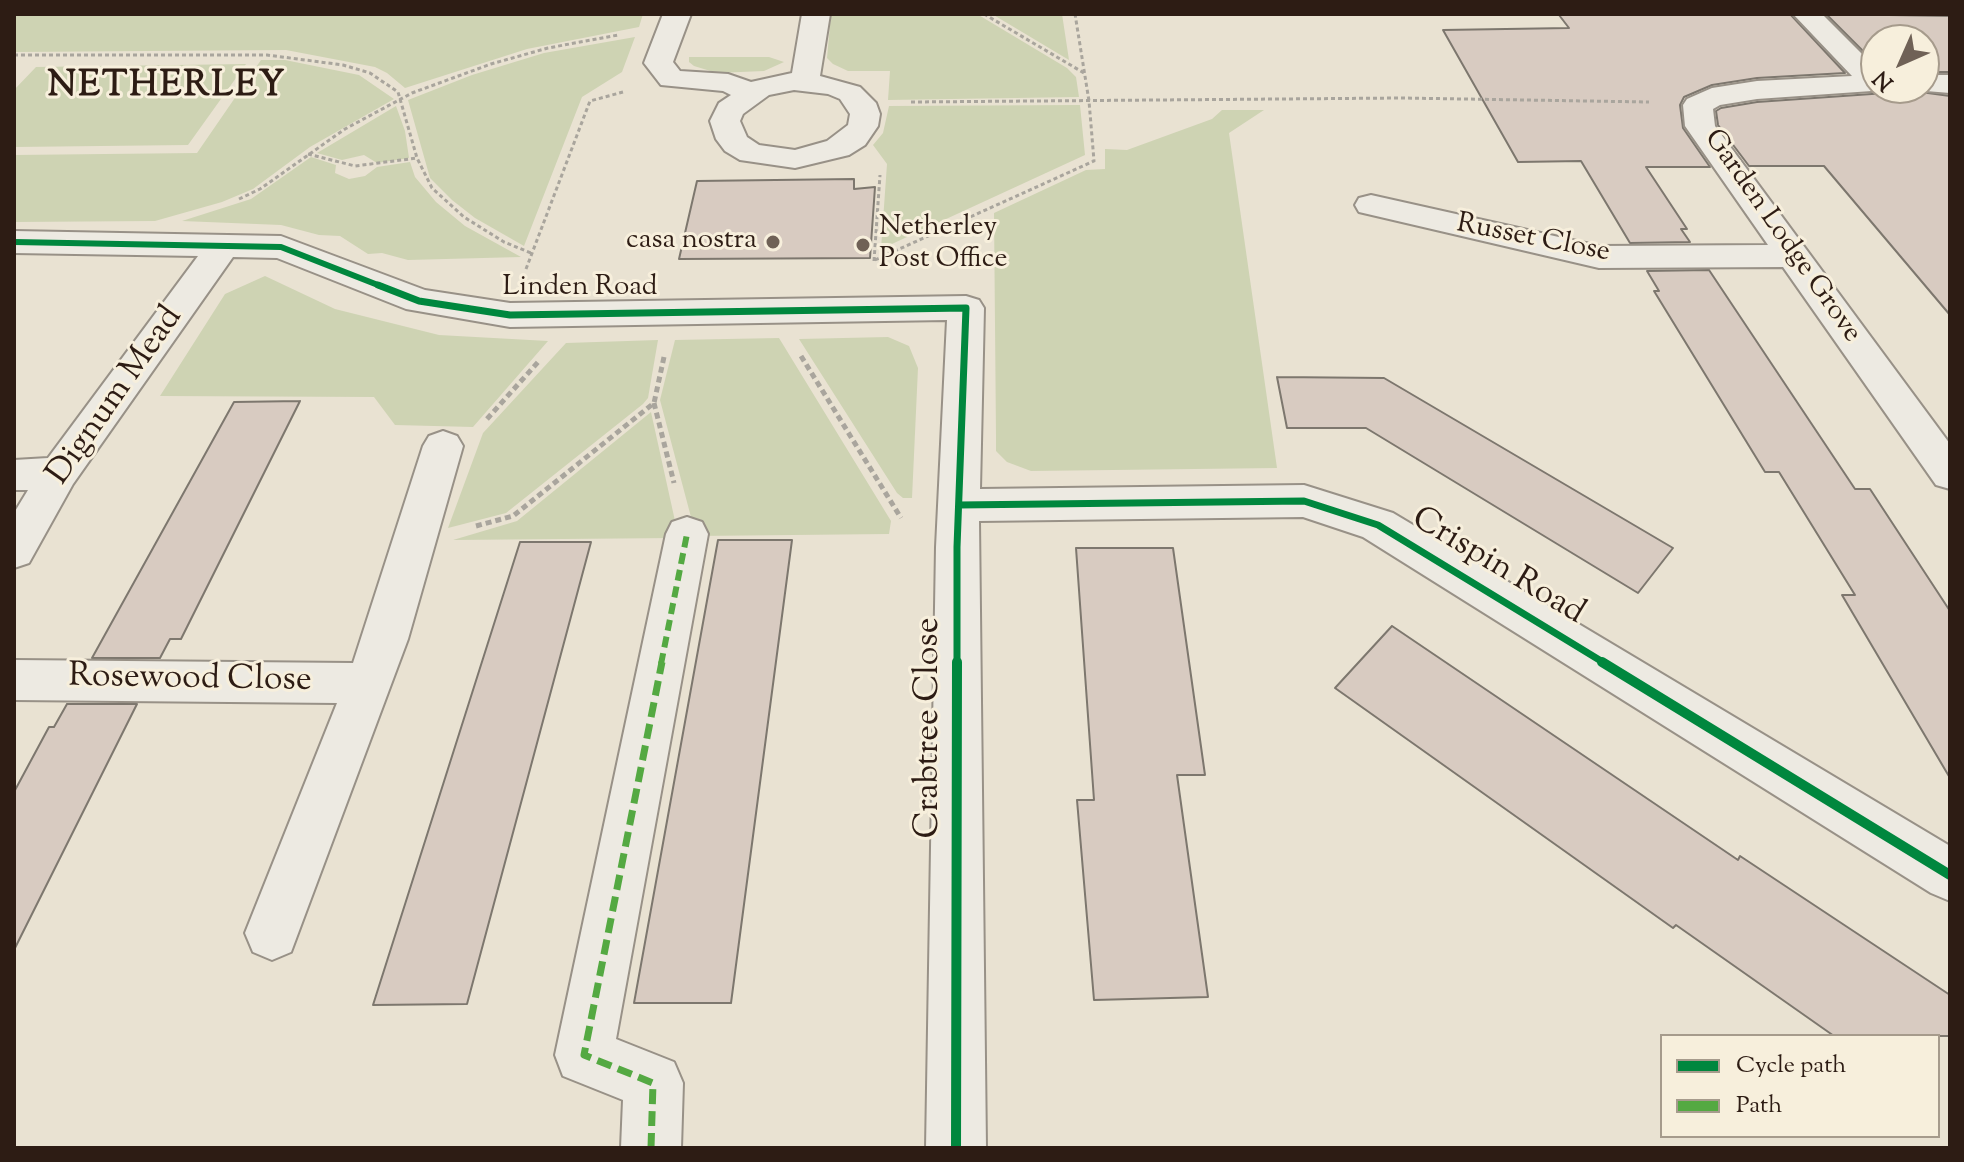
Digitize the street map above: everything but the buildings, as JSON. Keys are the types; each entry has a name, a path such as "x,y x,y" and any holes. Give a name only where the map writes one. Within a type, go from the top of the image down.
{"street":[{"path":"805,82 816,14"},
{"path":"1807,14 1860,68"},
{"path":"674,23 658,63 671,79 728,83 751,93"},
{"path":"805,82 834,86 850,93 861,103 865,114 863,126 848,142 818,155 795,159 751,153 736,144 727,133 725,121 730,109 751,93 776,84 805,82"},
{"name":"Garden Lodge Grove","path":"1860,85 1757,90 1712,97 1698,105 1700,126 1950,474"},
{"name":"Russet Close","path":"1371,205 1599,257 1793,256"},
{"name":"Linden Road","path":"14,242 281,247 419,301 510,315 966,308"},
{"name":"Dignum Mead","path":"14,551 59,473 224,245"},
{"name":"Crabtree Close","path":"956,1148 958,526 966,308"},
{"name":"Rosewood Close","path":"272,933 385,639 443,446"},
{"path":"14,475 59,473"},
{"name":"Crispin Road","path":"958,526 1304,501 1378,525 1950,875"},
{"path":"651,1148 653,1083 584,1055 687,534"},
{"name":"Rosewood Close","path":"14,680 366,683"}],"path":[{"path":"984,14 1085,74"},
{"path":"874,260 1094,161 1089,101 1075,14"},
{"path":"230,203 260,189 308,154 400,99 450,78 548,48 674,23"},
{"path":"14,55 267,55 359,68 380,78 398,92 423,175 445,202 504,242 531,253"},
{"path":"510,315 590,101 671,79"},
{"path":"861,103 1433,98 1619,99 1698,105"},
{"path":"848,142 880,164 874,260 866,310"},
{"path":"308,154 355,166 417,158"},
{"path":"671,311 669,336 654,403 687,534"},
{"path":"791,311 789,338 905,524 958,526"},
{"path":"443,446 473,434 558,340 563,316"},
{"path":"416,535 444,536 513,516 654,403"}],"green space":[{"path":"14,14 643,14 639,27 527,49 405,88 375,67 286,50 14,52"},
{"path":"831,14 977,14 1067,68 1076,77 1079,97 888,100 890,71 848,71 827,58"},
{"path":"992,14 1062,14 1069,60"},
{"path":"635,37 622,72 582,97 524,246 475,218 430,178 408,100 472,75 544,53"},
{"path":"689,57 769,57 784,62 764,71 717,73 694,66 689,62"},
{"path":"261,60 285,60 359,75 394,99 310,147 253,189 222,202 155,221 14,222 14,155 197,153"},
{"path":"246,64 188,145 14,147 14,90 36,67"},
{"path":"1080,105 1085,155 881,249 887,164 873,145 883,133 889,106"},
{"path":"396,106 405,131 409,158 377,163 364,155 342,160 317,153"},
{"path":"1222,110 1264,110 1229,133 1277,468 1031,471 1007,462 996,451 994,213 1086,170 1105,169 1105,149 1127,150 1212,119"},
{"path":"311,157 336,165 335,173 349,179 365,176 377,167 410,162 415,177 436,202 465,226 521,257 408,260 382,253 368,254 340,236 319,235 281,225 182,221 251,199"},
{"path":"265,276 335,309 439,335 548,341 473,427 395,425 374,397 160,396 225,294"},
{"path":"888,337 909,346 918,368 912,498 903,498 897,493 799,339"},
{"path":"779,338 891,521 889,534 696,536 660,400 675,340"},
{"path":"658,340 648,398 643,404 506,513 448,528 483,433 566,343"},
{"path":"651,412 677,530 674,538 453,540 517,521"}],"marked path":[{"path":"651,1148 653,1083 584,1055 687,534"}],"cycle path":[{"path":"14,242 281,247 419,301 510,315 966,308 957,547 956,1148"},
{"path":"959,505 1304,501 1378,525 1950,875"}],"place":[{"name":"casa nostra","path":"773,242"},
{"name":"Netherley Post Office","path":"863,245"}],"district":[{"name":"NETHERLEY","path":"167,89"}]}
